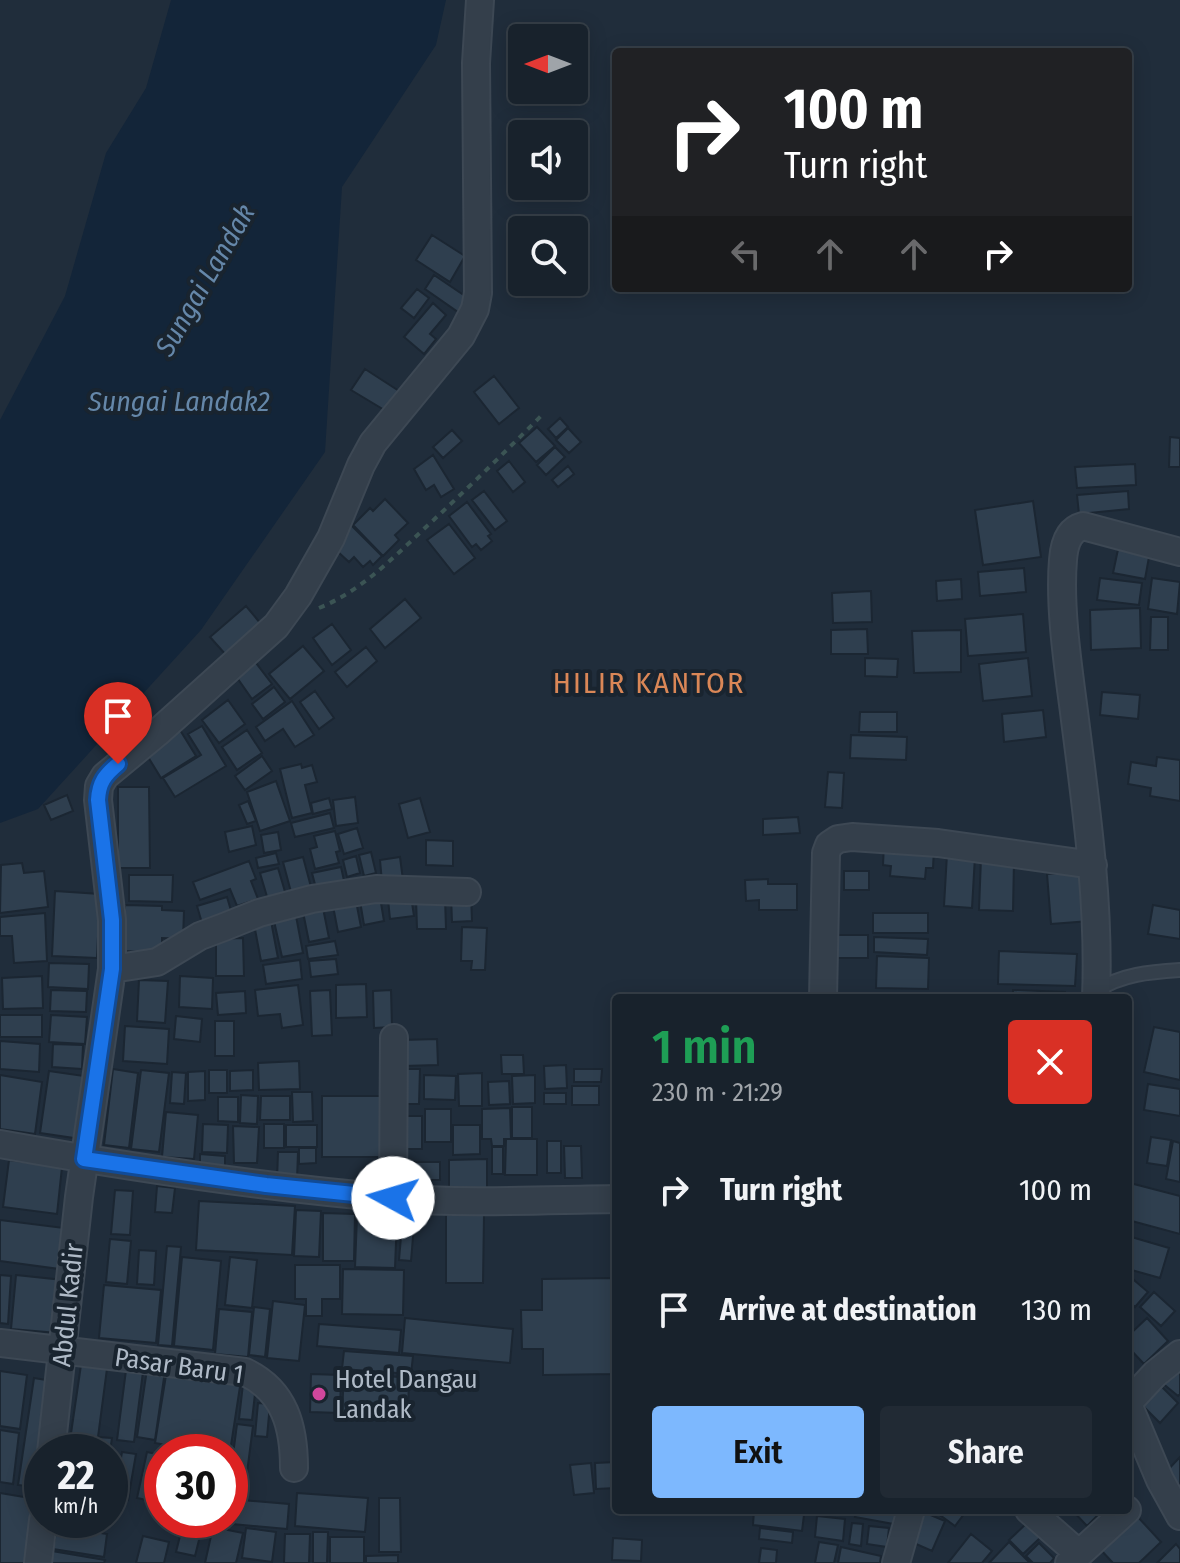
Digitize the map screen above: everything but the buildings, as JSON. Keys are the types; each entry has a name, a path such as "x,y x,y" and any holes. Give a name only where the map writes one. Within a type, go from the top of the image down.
{"street":[{"name":"Abdul Kadir","path":"53,1434 84,1159 112,969 112,920 99,786 105,776 276,626 298,596 331,538 373,443 461,336 475,309 478,293 476,63 480,0"},
{"path":"1096,994 1098,951 1093,865 1068,661 1063,559 1070,534 1075,528 1083,526 1180,552"},
{"path":"823,994 826,853 829,845 838,839 852,837 938,843 1093,865"},
{"path":"112,969 157,962 200,936 259,913 312,899 376,889 467,892"},
{"path":"393,1198 394,1038"},
{"path":"0,1144 266,1185 393,1198 612,1199"},
{"name":"Pasar Baru 1","path":"0,1343 245,1372 259,1379 276,1397 290,1422 294,1438 294,1468"},
{"path":"1132,1400 1155,1374 1180,1354"},
{"path":"1132,1414 1160,1480 1180,1516"},
{"path":"1132,1505 1160,1480"},
{"path":"896,1563 910,1514"},
{"path":"1033,1514 1073,1558 1121,1514"},
{"path":"38,1563 41,1538"}],"lane":[{"path":"1097,994 1118,979 1147,972 1180,970"}],"path":[{"path":"313,611 337,601 366,582 476,481 541,416"}],"water":[{"name":"Sungai Landak2","path":"171,0 446,0 436,45 342,187 325,452 201,630 38,809 0,823 0,420 65,296 106,153 146,88"}],"place":[{"name":"Hotel Dangau Landak","path":"319,1394"}],"district":[{"name":"HILIR KANTOR","path":"649,683"}],"route":[{"path":"118,764 99,786 112,920 112,969 84,1159 266,1185 393,1198"}],"water label":[{"name":"Sungai Landak","path":"205,280"}]}
